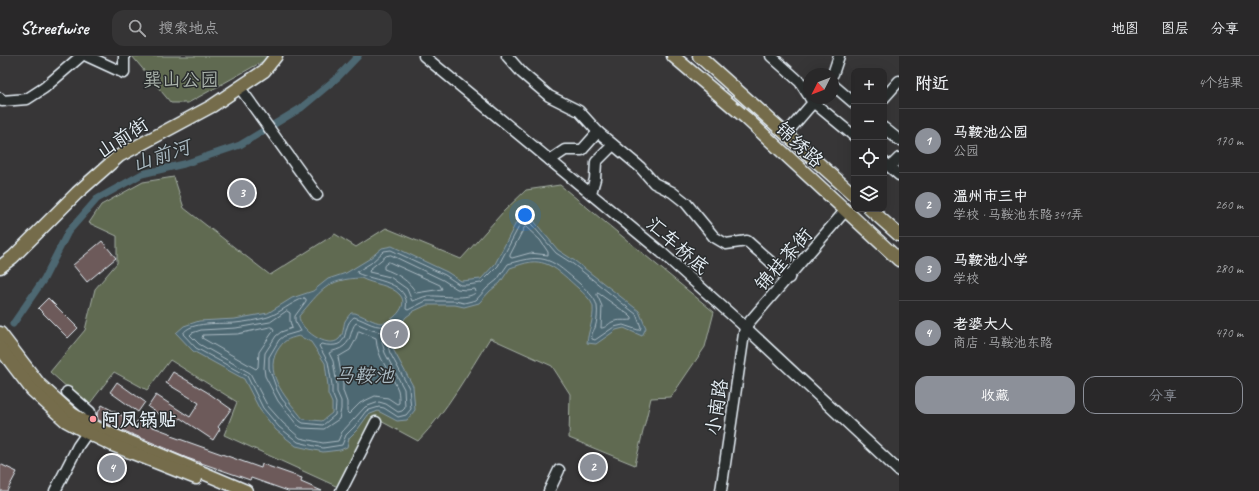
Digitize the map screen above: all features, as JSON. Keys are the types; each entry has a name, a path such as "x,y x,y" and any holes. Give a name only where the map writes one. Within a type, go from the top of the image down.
{"main road":[{"name":"山前街","path":"0,267 13,257 77,193 119,156 212,106 264,71 276,56"},
{"name":"锦绣路","path":"673,56 746,118 899,260"},
{"name":"锦绣路","path":"699,56 851,192"},
{"path":"873,212 899,235"},
{"path":"0,333 38,384 90,430"},
{"path":"0,348 32,390 66,421 228,489 246,491"}],"street":[{"path":"0,98 2,101 27,99 44,88 81,56"},
{"path":"87,56 124,72 124,56"},
{"name":"汇车桥底","path":"424,56 661,252 745,327 899,471"},
{"path":"507,56 522,73 549,96 579,111 598,132 640,167 654,183 672,192 686,203 714,237 726,244 747,241 789,278"},
{"path":"771,56 803,86"},
{"path":"835,68 839,56"},
{"path":"887,94 899,80"},
{"path":"240,88 317,195"},
{"path":"839,90 851,100"},
{"path":"786,134 808,104"},
{"path":"818,104 851,132"},
{"path":"887,130 899,140"},
{"path":"550,160 565,150 582,150 598,132"},
{"path":"591,193 595,179 596,162 613,145"},
{"path":"899,158 887,164 899,175"},
{"name":"锦桂茶街","path":"745,327 789,278 845,211"},
{"name":"小南路","path":"720,491 745,327"},
{"path":"55,491 78,446 90,430 90,412 66,392"},
{"path":"341,491 376,422"},
{"path":"549,491 559,470"}],"green space":[{"name":"巽山公园","path":"132,56 271,56 188,103 171,103"},
{"path":"174,177 184,208 270,275 335,234 356,247 386,228 461,259 503,212 526,190 560,185 714,312 705,347 671,397 651,398 635,465 569,438 570,394 552,366 490,338 448,404 418,441 375,418 338,487 224,435 237,402 170,360 147,390 114,372 88,406 50,372 85,330 95,289 117,263 117,236 89,223 101,205 143,182"}],"water":[{"name":"马鞍池","path":"528,214 558,250 575,261 639,311 646,328 642,336 624,328 616,330 596,344 587,343 593,316 593,307 585,294 551,266 538,262 531,262 510,268 500,283 479,303 464,307 455,305 427,305 414,311 406,317 394,333 391,342 394,351 413,386 415,410 407,420 397,421 378,411 368,415 358,429 349,438 347,447 340,450 323,452 296,446 276,430 260,410 244,379 193,351 176,333 184,326 199,321 235,319 268,313 292,298 313,291 328,279 346,273 369,259 382,248 392,246 447,272 461,281 481,279 495,264 519,217","holes":["361,278 392,289 400,295 403,304 401,309 394,317 381,323 355,313 351,313 345,321 341,337 334,342 322,340 304,327 299,316 319,293 325,288 340,281","299,336 311,342 325,363 328,394 332,403 332,413 322,421 303,419 285,396 275,378 273,369 277,351 286,340"]}],"building":[{"path":"102,241 116,258 87,282 73,265"},
{"path":"48,298 78,328 68,338 38,308"},
{"path":"173,372 207,392 231,409 218,427 220,429 213,440 180,418 176,425 148,407 156,395 190,417 199,403 166,383"},
{"path":"117,382 145,402 138,412 110,392"},
{"path":"102,405 136,423 137,421 172,434 171,436 261,468 262,464 302,478 301,482 322,491 288,491 251,478 250,480 187,458 98,420 97,415"},
{"path":"0,464 17,472 7,491 0,491"}],"waterway":[{"name":"山前河","path":"13,324 44,279 68,232 97,199 142,174 184,164 240,145 301,108 338,77 358,56"}],"place":[{"name":"马鞍池小学","path":"242,193"},
{"name":"马鞍池公园","path":"395,334"},
{"name":"阿凤锅贴","path":"93,419"},
{"name":"温州市三中","path":"593,467"},
{"name":"老婆大人","path":"112,468"}]}
